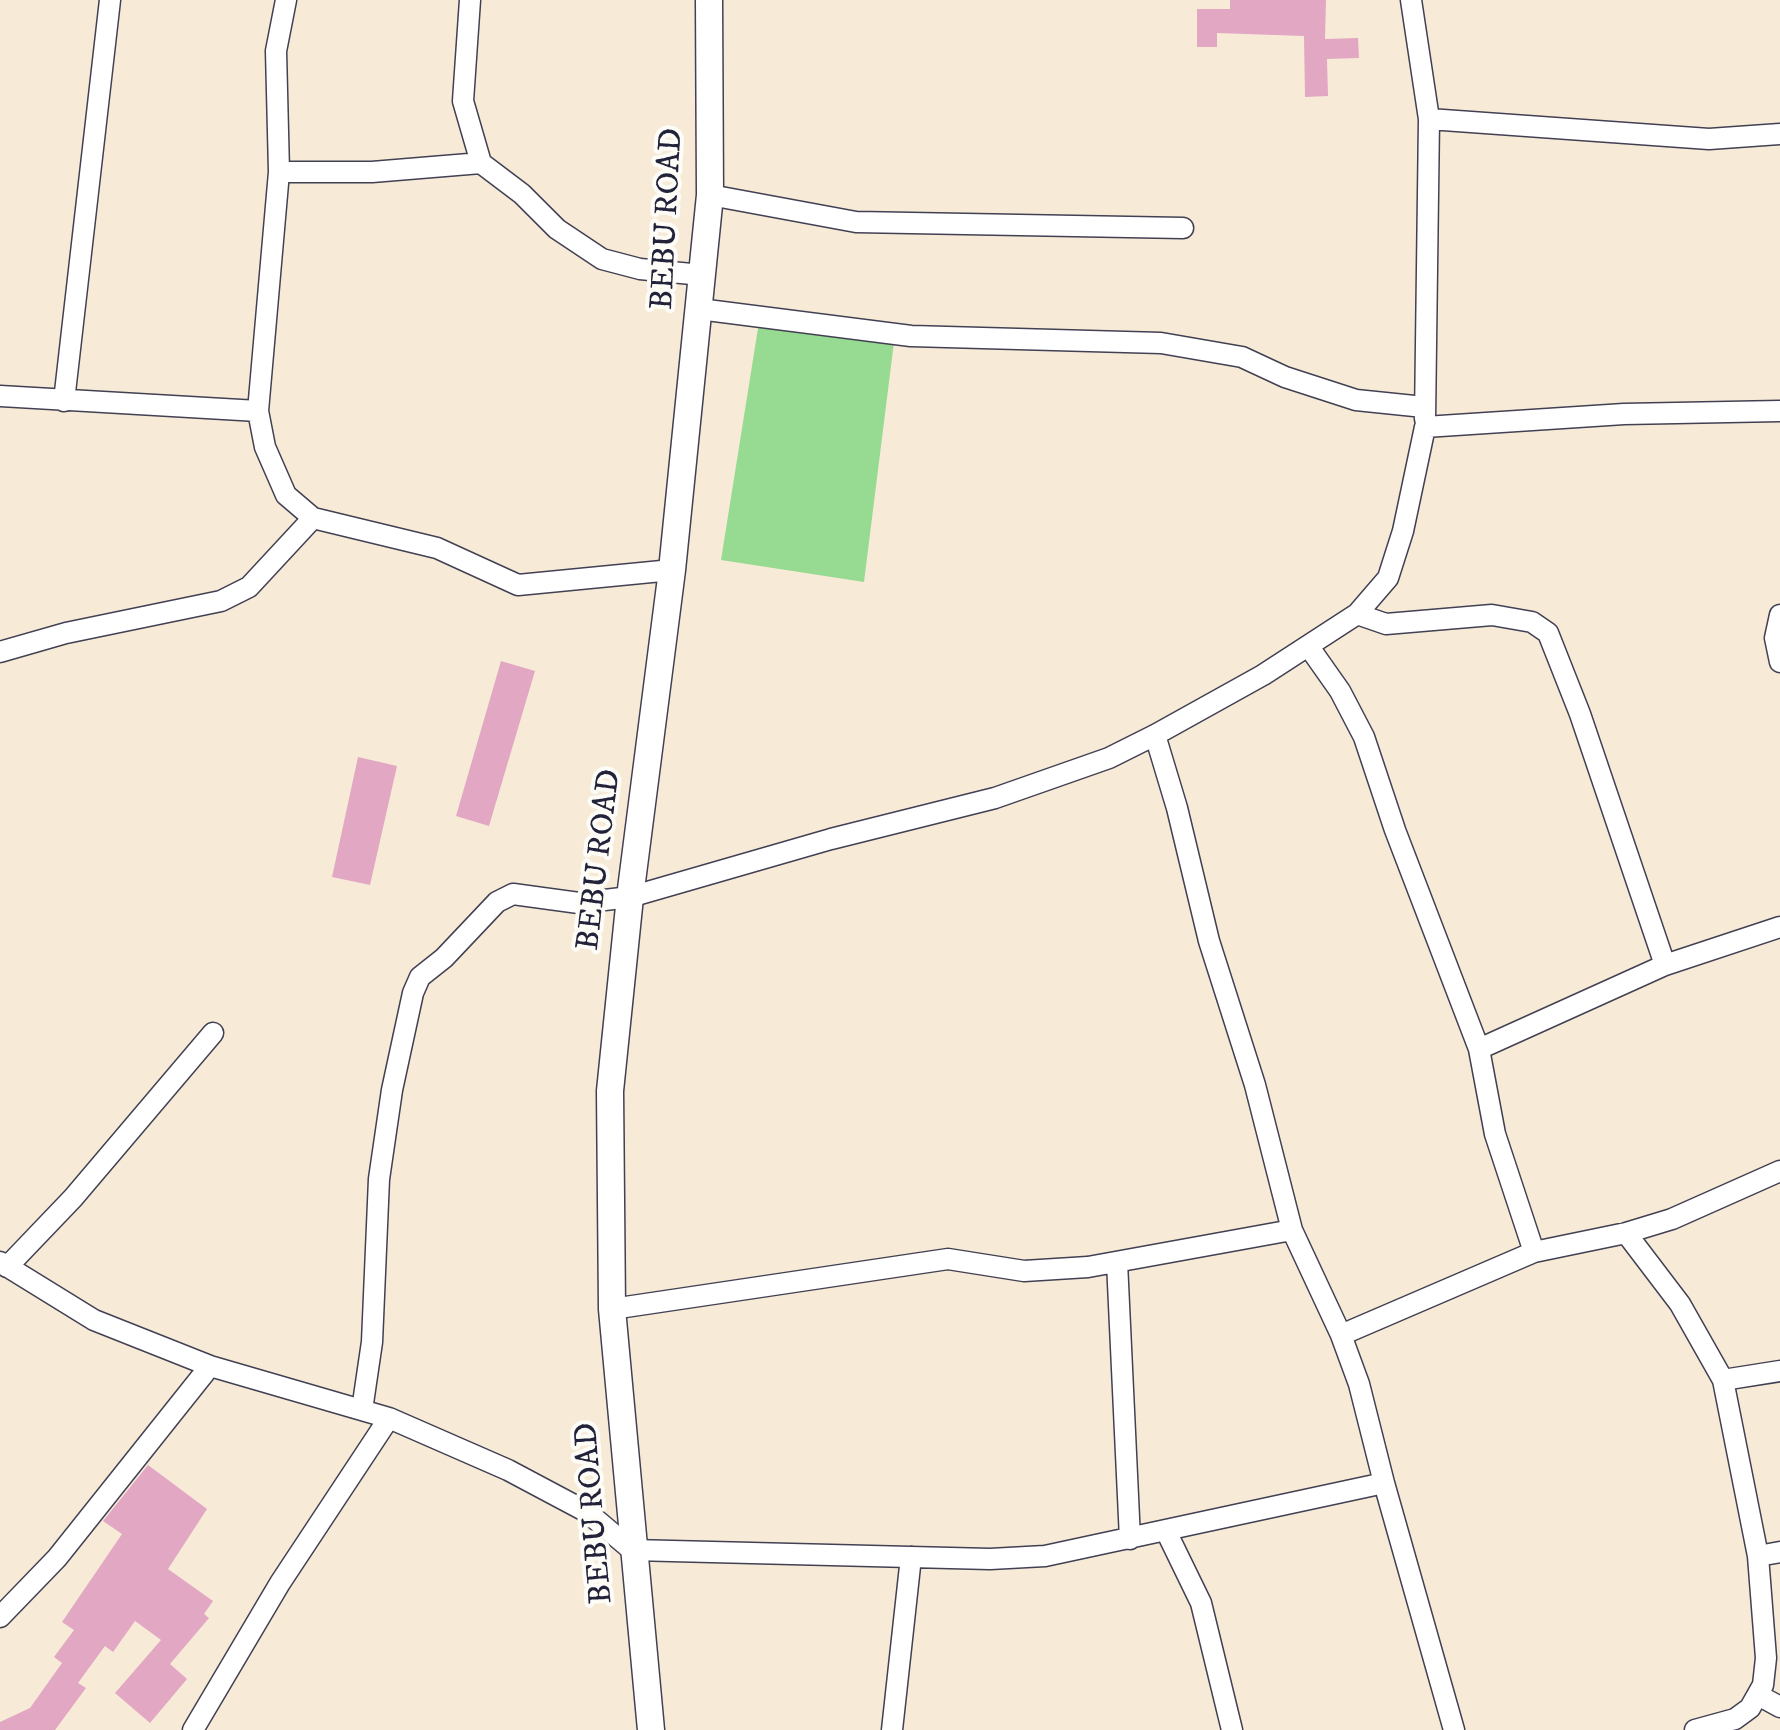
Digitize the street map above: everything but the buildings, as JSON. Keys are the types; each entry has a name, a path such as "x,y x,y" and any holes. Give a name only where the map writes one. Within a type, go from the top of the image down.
{"street":[{"path":"64,401 110,0"},
{"path":"286,0 276,51 279,172 258,411 274,476 286,495 313,518 437,548 518,585 672,570"},
{"path":"470,0 463,101 481,163 522,194 557,229 602,259 640,269 702,275"},
{"name":"BEBU ROAD","path":"651,1730 612,1309 610,1091 630,897 672,570 710,195 709,0"},
{"path":"362,1410 372,1342 379,1179 392,1090 420,977 444,958 497,902 513,894 579,903 630,897 831,839 995,798 1109,758 1309,647 1357,614 1388,578 1403,531 1425,417 1429,119 1411,0"},
{"path":"1429,119 1709,139 1780,134"},
{"path":"279,172 372,172 481,163"},
{"path":"710,195 856,222 1183,228"},
{"path":"699,309 911,336 1161,343 1201,348 1242,357 1285,377 1356,400 1425,417 1780,411"},
{"path":"0,396 258,411"},
{"path":"0,652 66,633 221,601 249,587 313,518"},
{"path":"1357,614 1386,624 1492,615 1532,622 1548,633 1580,714 1665,965"},
{"path":"1780,615 1775,638 1780,662"},
{"path":"1309,647 1340,691 1364,737 1395,830 1479,1049 1495,1134 1534,1252"},
{"path":"1155,735 1177,808 1209,941 1255,1085 1292,1230 1341,1335 1359,1384 1454,1730"},
{"path":"1479,1049 1665,965 1780,927"},
{"path":"213,1033 73,1198 3,1264 94,1320 210,1366 389,1418 545,1487 587,1512 632,1550 911,1557 1045,1556 1384,1483"},
{"path":"1341,1335 1534,1252 1626,1233 1698,1209 1780,1171"},
{"path":"612,1309 948,1259 1024,1271 1117,1262 1292,1230"},
{"path":"1626,1233 1680,1304 1723,1380 1758,1556 1766,1658 1763,1685 1750,1708 1735,1719 1695,1730"},
{"path":"1117,1262 1130,1539"},
{"path":"0,1617 57,1558 210,1366"},
{"path":"1723,1380 1780,1371"},
{"path":"202,1726 280,1583 389,1418"},
{"path":"1166,1531 1201,1603 1232,1730"},
{"path":"1758,1556 1780,1552"},
{"path":"892,1730 911,1557"},
{"path":"1758,1695 1780,1707"}],"green space":[{"path":"759,322 894,342 864,582 721,560"}]}
